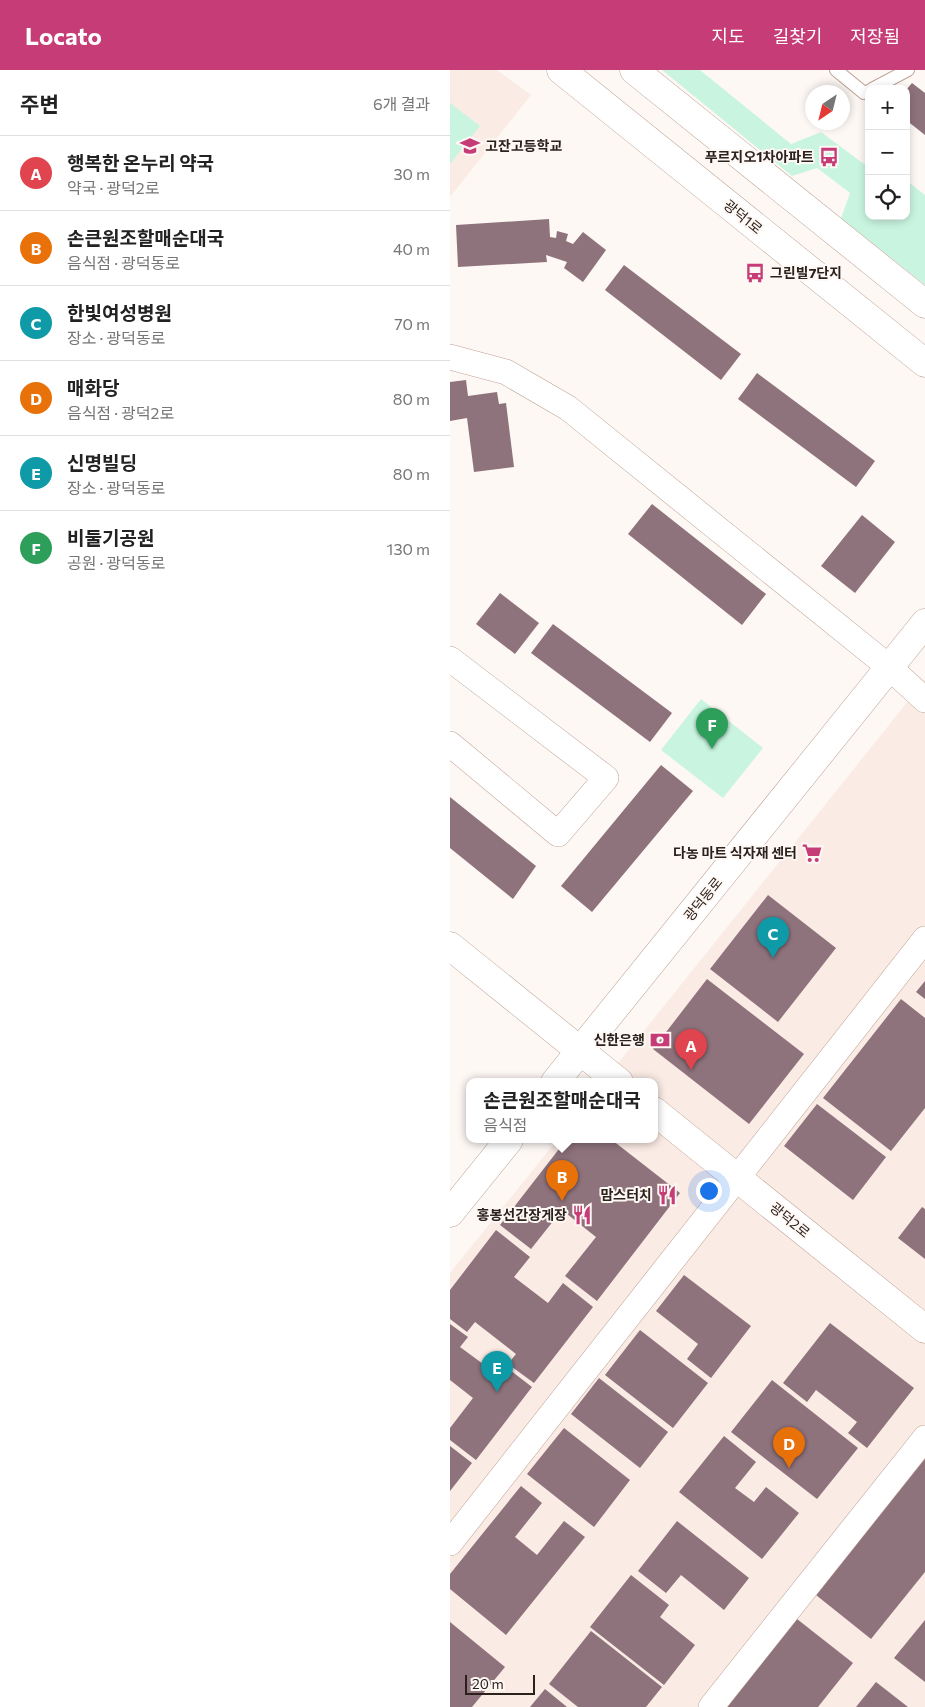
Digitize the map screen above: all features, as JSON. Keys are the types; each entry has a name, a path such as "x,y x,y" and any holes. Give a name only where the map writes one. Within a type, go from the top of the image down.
{"street":[{"name":"광덕1로","path":"560,70 925,363"},
{"path":"634,70 925,304"},
{"path":"450,357 506,372 568,408 889,667 925,700"},
{"name":"광덕동로","path":"558,1078 925,623"},
{"path":"450,659 606,778 558,834 450,744"},
{"path":"450,1543 925,940"},
{"path":"450,946 614,1078"},
{"name":"광덕2로","path":"658,1114 925,1329"},
{"path":"450,1213 507,1143"},
{"path":"711,1707 925,1438"}],"lane":[{"path":"836,70 865,92"},
{"path":"880,85 908,70"}],"shaded area":[{"name":"고잔고등학교","path":"450,70 497,70 531,95 450,197"},
{"path":"925,680 925,1707 450,1707 450,1273 555,1143 658,1143 658,1078 606,1078"}],"green space":[{"path":"662,70 700,70 791,144 821,132 865,164 865,220 910,220 910,183 925,195 925,285 841,218 850,193 817,168 792,176"},
{"path":"450,103 480,126 450,164"},
{"path":"701,699 763,748 723,798 661,750"}],"building":[{"path":"912,83 925,93 925,135 910,123 910,85"},
{"path":"549,219 550,237 556,238 557,231 568,234 566,241 573,244 583,232 606,250 583,282 564,268 567,262 546,255 547,262 458,267 456,225"},
{"path":"624,265 741,354 721,380 605,290"},
{"path":"757,373 875,461 856,487 738,399"},
{"path":"466,380 468,396 497,392 499,404 506,403 514,467 474,472 467,418 450,421 450,382"},
{"path":"652,504 766,594 742,625 628,534"},
{"path":"862,515 895,542 855,593 821,566"},
{"path":"500,593 539,623 515,654 476,624"},
{"path":"553,624 672,713 650,742 531,653"},
{"path":"661,765 693,791 592,912 561,886"},
{"path":"450,797 536,866 513,899 450,848"},
{"path":"768,895 836,948 778,1022 710,969"},
{"path":"707,979 804,1054 749,1124 653,1049"},
{"path":"925,981 925,999 916,992"},
{"path":"901,999 925,1018 925,1108 891,1151 823,1098"},
{"path":"817,1104 886,1157 853,1200 784,1146"},
{"path":"564,1143 616,1143 680,1193 597,1301 565,1276 596,1237 562,1210 531,1249 500,1225"},
{"path":"922,1207 925,1209 925,1259 898,1238"},
{"path":"496,1230 530,1257 514,1277 548,1303 563,1283 593,1307 534,1383 508,1364 516,1354 475,1322 467,1332 450,1319 450,1290"},
{"path":"684,1275 751,1326 711,1378 687,1359 698,1344 656,1311"},
{"path":"830,1323 914,1388 867,1448 848,1433 857,1422 816,1390 807,1402 783,1383"},
{"path":"450,1324 468,1337 460,1347 494,1372 501,1363 532,1387 476,1460 450,1440 450,1428 473,1398 450,1380"},
{"path":"640,1330 708,1383 673,1428 605,1375"},
{"path":"599,1378 668,1432 640,1468 571,1414"},
{"path":"772,1380 858,1448 817,1499 731,1432"},
{"path":"564,1428 630,1480 594,1527 527,1474"},
{"path":"724,1436 756,1462 735,1488 754,1502 766,1487 799,1513 762,1559 679,1492"},
{"path":"450,1446 472,1463 450,1491"},
{"path":"925,1458 925,1572 871,1639 816,1595"},
{"path":"521,1486 542,1503 515,1537 537,1555 564,1521 585,1537 506,1635 450,1589 450,1574"},
{"path":"677,1521 749,1578 724,1610 681,1575 666,1593 638,1571"},
{"path":"631,1575 669,1605 660,1617 695,1645 664,1685 590,1627"},
{"path":"797,1619 853,1663 818,1707 727,1707"},
{"path":"925,1620 925,1682 894,1658"},
{"path":"450,1622 505,1667 472,1707 450,1707"},
{"path":"591,1631 662,1687 646,1707 578,1707 549,1684"},
{"path":"876,1682 908,1707 856,1707"},
{"path":"545,1689 567,1707 530,1707"}],"place":[{"name":"고잔고등학교","path":"470,146"},
{"name":"푸르지오1차아파트","path":"829,157"},
{"name":"그린빌7단지","path":"755,273"},
{"name":"비둘기공원","path":"712,749"},
{"name":"다농 마트 식자재 센터","path":"812,853"},
{"name":"한빛여성병원","path":"773,958"},
{"name":"신한은행","path":"660,1040"},
{"name":"행복한 온누리 약국","path":"691,1070"},
{"name":"맘스터치","path":"667,1195"},
{"name":"손큰원조할매순대국","path":"562,1201"},
{"name":"홍봉선간장게장","path":"582,1215"},
{"name":"신명빌딩","path":"497,1392"},
{"name":"매화당","path":"789,1468"}]}
